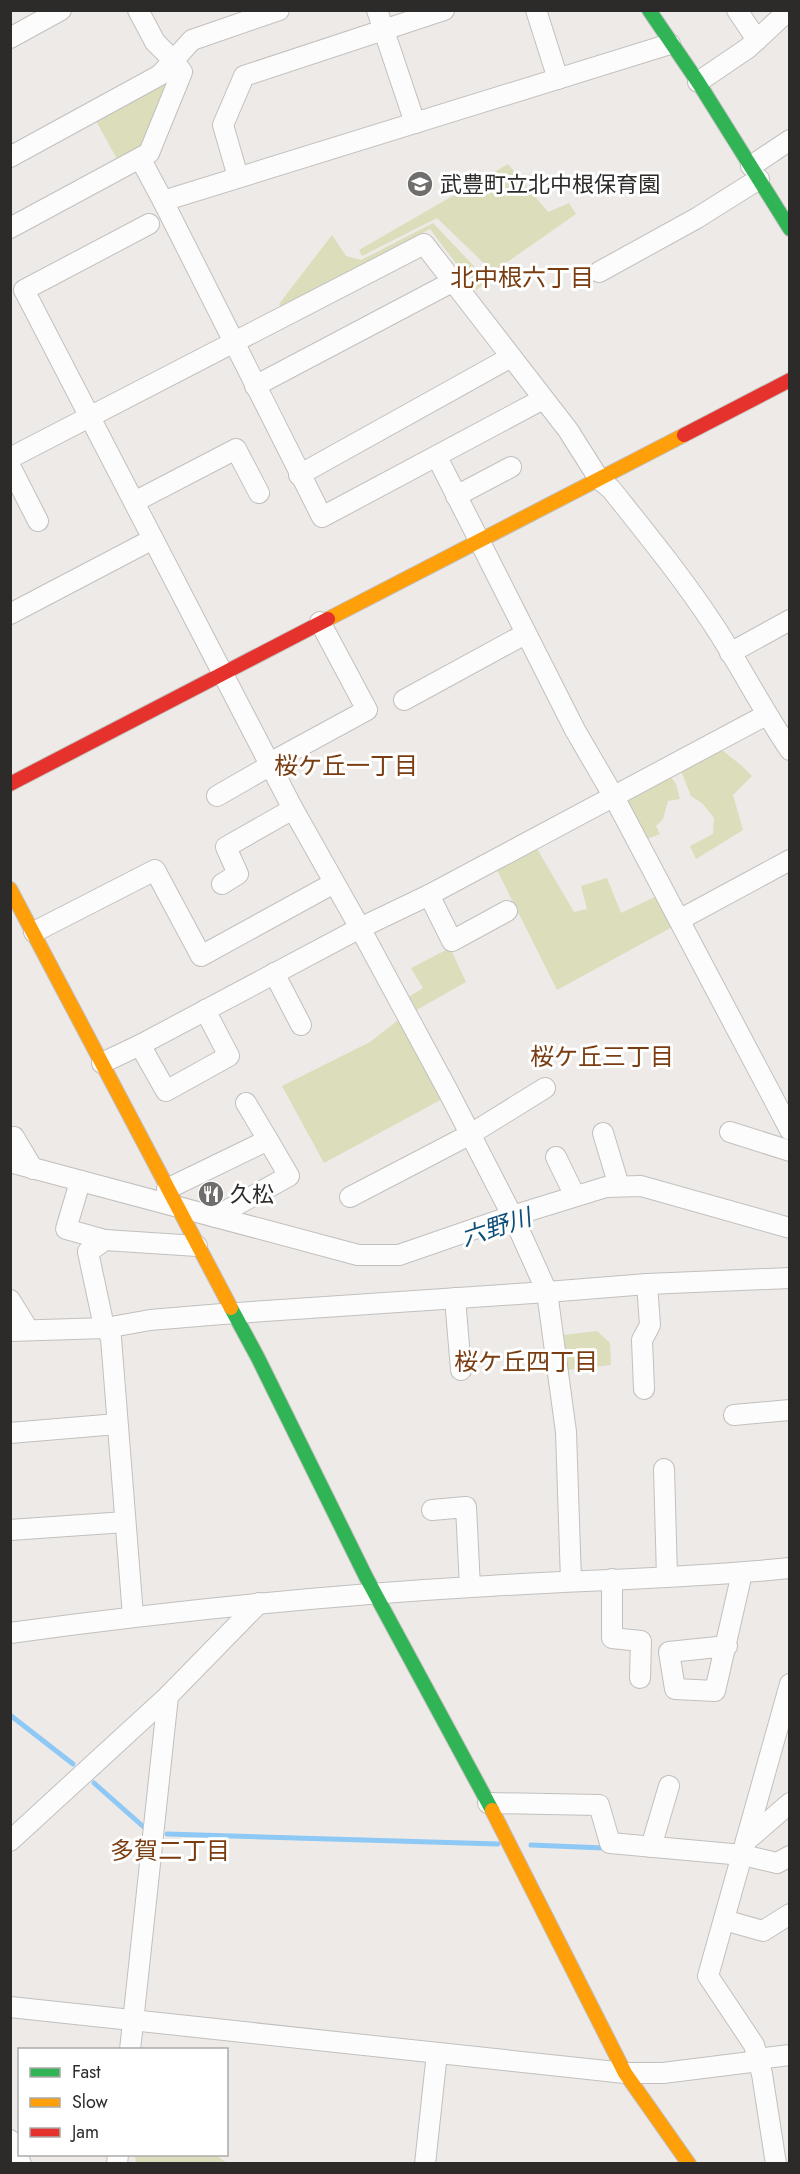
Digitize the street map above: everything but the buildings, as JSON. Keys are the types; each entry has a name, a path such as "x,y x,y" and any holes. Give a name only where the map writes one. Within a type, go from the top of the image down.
{"street":[{"path":"10,38 61,10"},
{"path":"10,228 148,153 182,72 155,42 138,10"},
{"path":"377,10 415,123"},
{"path":"238,177 223,125 244,76 444,10"},
{"path":"536,10 558,79"},
{"path":"648,10 698,82 789,229"},
{"path":"737,10 757,40"},
{"path":"698,82 757,40 789,10"},
{"path":"10,157 160,75 192,40 278,11"},
{"path":"163,201 670,44"},
{"path":"599,272 697,218 755,173 789,140"},
{"path":"140,158 322,517 543,399"},
{"path":"149,224 24,290 292,809 360,928 448,1091 513,1218 547,1292 566,1432 571,1581"},
{"path":"10,458 235,344 424,244 568,430 599,479 611,489 687,588 714,626 789,750"},
{"path":"255,386 452,282"},
{"path":"299,475 511,357"},
{"path":"10,784 789,380"},
{"path":"134,502 236,449 259,493"},
{"path":"437,457 575,730 614,797 789,1130"},
{"path":"10,466 38,521"},
{"path":"456,496 511,467"},
{"path":"10,614 153,539"},
{"path":"730,653 789,620"},
{"path":"217,796 271,765 277,759 367,710 320,622"},
{"path":"404,700 525,634"},
{"path":"102,1063 360,928 429,895 766,715"},
{"path":"222,884 238,874 226,847 292,809"},
{"path":"679,920 789,860"},
{"path":"34,932 155,870 201,956 334,883"},
{"path":"11,892 262,1366 376,1594 488,1803 625,2073 689,2163"},
{"path":"429,895 452,941 507,911"},
{"path":"274,973 301,1025"},
{"path":"140,1045 166,1091 229,1056 205,1010"},
{"path":"350,1197 469,1135 545,1088"},
{"path":"214,1216 289,1176 246,1103"},
{"path":"729,1132 789,1151"},
{"path":"603,1133 620,1186"},
{"path":"14,1137 33,1169"},
{"path":"167,1189 268,1140"},
{"path":"556,1157 575,1196"},
{"path":"10,1162 79,1186 214,1216 358,1256 399,1256 575,1196 606,1187 620,1186 641,1186 789,1228"},
{"path":"79,1186 66,1229 105,1240 197,1246"},
{"path":"105,1240 88,1252 106,1328 111,1338 133,1616"},
{"path":"10,1300 19,1330 106,1328 150,1320 647,1284 789,1278"},
{"path":"644,1389 642,1340 650,1325 647,1284"},
{"path":"455,1299 461,1370"},
{"path":"745,1408 789,1410"},
{"path":"10,1433 117,1424"},
{"path":"664,1469 667,1576"},
{"path":"432,1510 466,1507 470,1587"},
{"path":"10,1530 125,1522"},
{"path":"10,1633 133,1616 259,1603 470,1587 742,1573 789,1568"},
{"path":"727,1646 742,1573"},
{"path":"612,1580 612,1638 641,1641 640,1678"},
{"path":"10,1841 168,1696 259,1603"},
{"path":"776,2163 759,2061 754,2045 708,1976 789,1684"},
{"path":"130,2048 168,1696"},
{"path":"651,1847 669,1786"},
{"path":"488,1803 599,1805 610,1843 651,1847 744,1848 777,1863 789,1856"},
{"path":"744,1848 789,1803"},
{"path":"724,1920 763,1931 789,1914"},
{"path":"10,2007 625,2073 663,2073 789,2055"},
{"path":"425,2163 437,2053"},
{"path":"10,2140 21,2163"}],"green space":[{"path":"169,80 141,148 117,159 96,121"},
{"path":"508,164 548,212 569,203 576,214 493,272 437,218 362,256 359,250"},
{"path":"433,223 488,281 476,290 430,229 283,311 279,304 332,235 346,256 361,260"},
{"path":"718,747 752,776 733,795 743,830 696,859 690,846 713,834 714,818 702,803 691,796 680,768"},
{"path":"667,772 676,784 680,799 668,801 663,819 656,826 660,834 642,841 622,799"},
{"path":"536,847 574,912 587,909 581,886 607,878 621,913 659,895 676,925 557,990 496,868"},
{"path":"450,948 466,982 413,1012 407,998 423,988 411,968"},
{"path":"402,1017 446,1097 324,1163 282,1086 370,1042"},
{"path":"597,1331 610,1343 611,1365 566,1370 564,1335"},
{"path":"135,2156 217,2156 227,2163 136,2163"}],"waterway":[{"path":"10,1715 73,1764"},
{"path":"94,1783 146,1829"},
{"path":"167,1834 498,1844"},
{"path":"531,1845 604,1848"}],"traffic: fast":[{"path":"649,10 698,82 790,229"},
{"path":"231,1308 366,1577 492,1810"}],"traffic: slow":[{"path":"328,619 684,435"},
{"path":"10,889 231,1308"},
{"path":"492,1810 625,2073 689,2164"}],"traffic: jam":[{"path":"684,435 790,380"},
{"path":"10,784 328,619"}],"place":[{"name":"武豊町立北中根保育園","path":"420,184"},
{"name":"久松","path":"211,1194"}],"district":[{"name":"北中根六丁目","path":"522,277"},
{"name":"桜ケ丘一丁目","path":"346,765"},
{"name":"桜ケ丘三丁目","path":"602,1056"},
{"name":"桜ケ丘四丁目","path":"526,1361"},
{"name":"多賀二丁目","path":"170,1850"}],"water label":[{"name":"六野川","path":"496,1227"}]}
